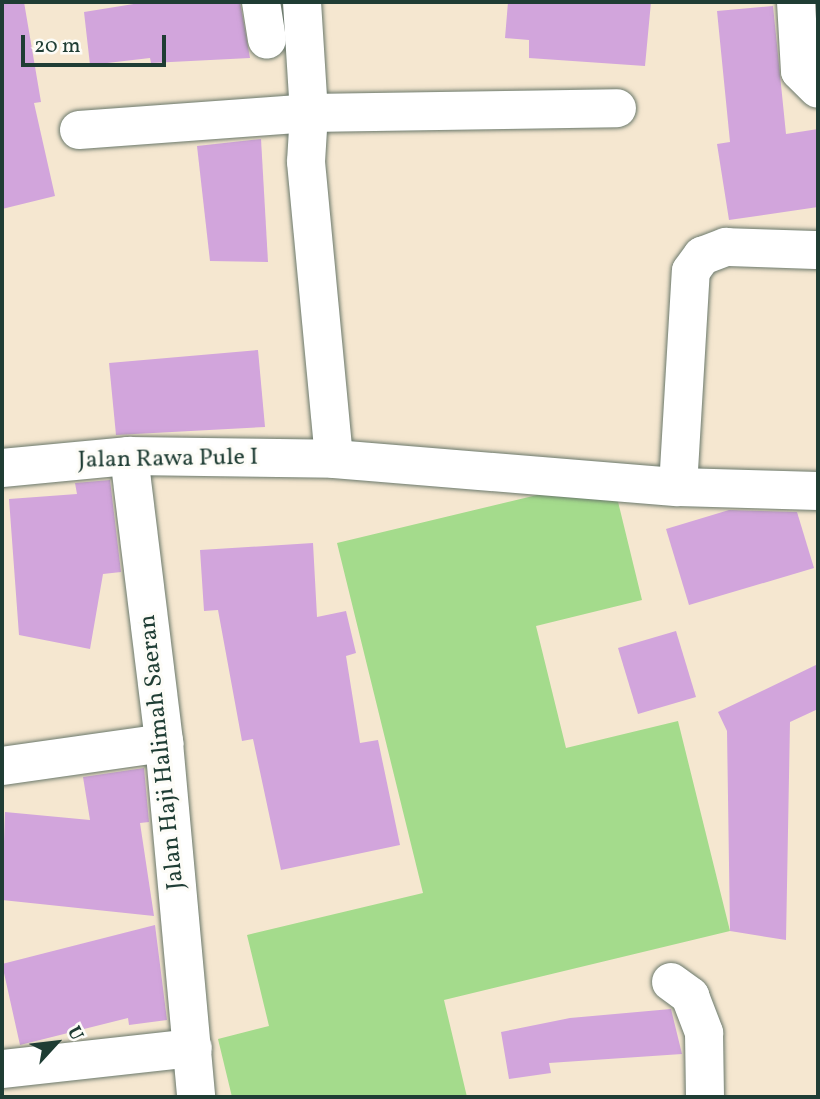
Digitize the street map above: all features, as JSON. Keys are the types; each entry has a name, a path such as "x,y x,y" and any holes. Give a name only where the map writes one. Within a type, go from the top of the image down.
{"street":[{"path":"261,2 267,40"},
{"path":"302,2 309,113 306,163 334,459"},
{"path":"796,2 800,71 818,89"},
{"path":"79,130 309,113 617,108"},
{"path":"678,487 691,271 702,256 726,247 818,250"},
{"name":"Jalan Rawa Pule I","path":"2,468 129,456 334,459 678,487 818,491"},
{"name":"Jalan Haji Halimah Saeran","path":"129,456 164,743 196,1097"},
{"path":"2,766 164,743"},
{"path":"671,982 690,996 704,1033 705,1097"},
{"path":"2,1069 193,1048"}],"green space":[{"path":"612,477 642,600 536,626 566,748 678,721 730,931 444,1000 467,1097 232,1097 218,1039 269,1026 247,935 423,893 337,543"}],"building":[{"path":"2,2 24,2 41,102 34,103 55,196 2,209"},
{"path":"146,2 240,2 250,58 151,63 150,58 90,65 84,12"},
{"path":"508,2 651,2 645,66 529,58 529,40 505,38"},
{"path":"773,6 786,134 818,129 818,207 729,220 717,144 730,142 717,11"},
{"path":"261,139 268,262 210,261 197,146"},
{"path":"258,350 265,427 116,435 109,363"},
{"path":"110,480 121,572 103,574 90,649 19,635 9,499 77,494 75,483"},
{"path":"729,510 797,512 814,568 689,605 666,529"},
{"path":"313,543 317,617 346,611 356,653 346,656 360,743 378,740 400,845 281,870 253,739 242,741 218,610 204,611 200,550"},
{"path":"676,631 696,697 638,714 618,648"},
{"path":"818,664 818,709 790,722 786,940 730,931 727,731 718,712"},
{"path":"144,768 149,822 140,823 154,916 2,900 5,812 90,820 83,777"},
{"path":"155,925 167,1020 129,1025 128,1018 20,1045 2,964"},
{"path":"671,1009 682,1054 549,1063 551,1073 509,1079 501,1032 570,1018"}]}
